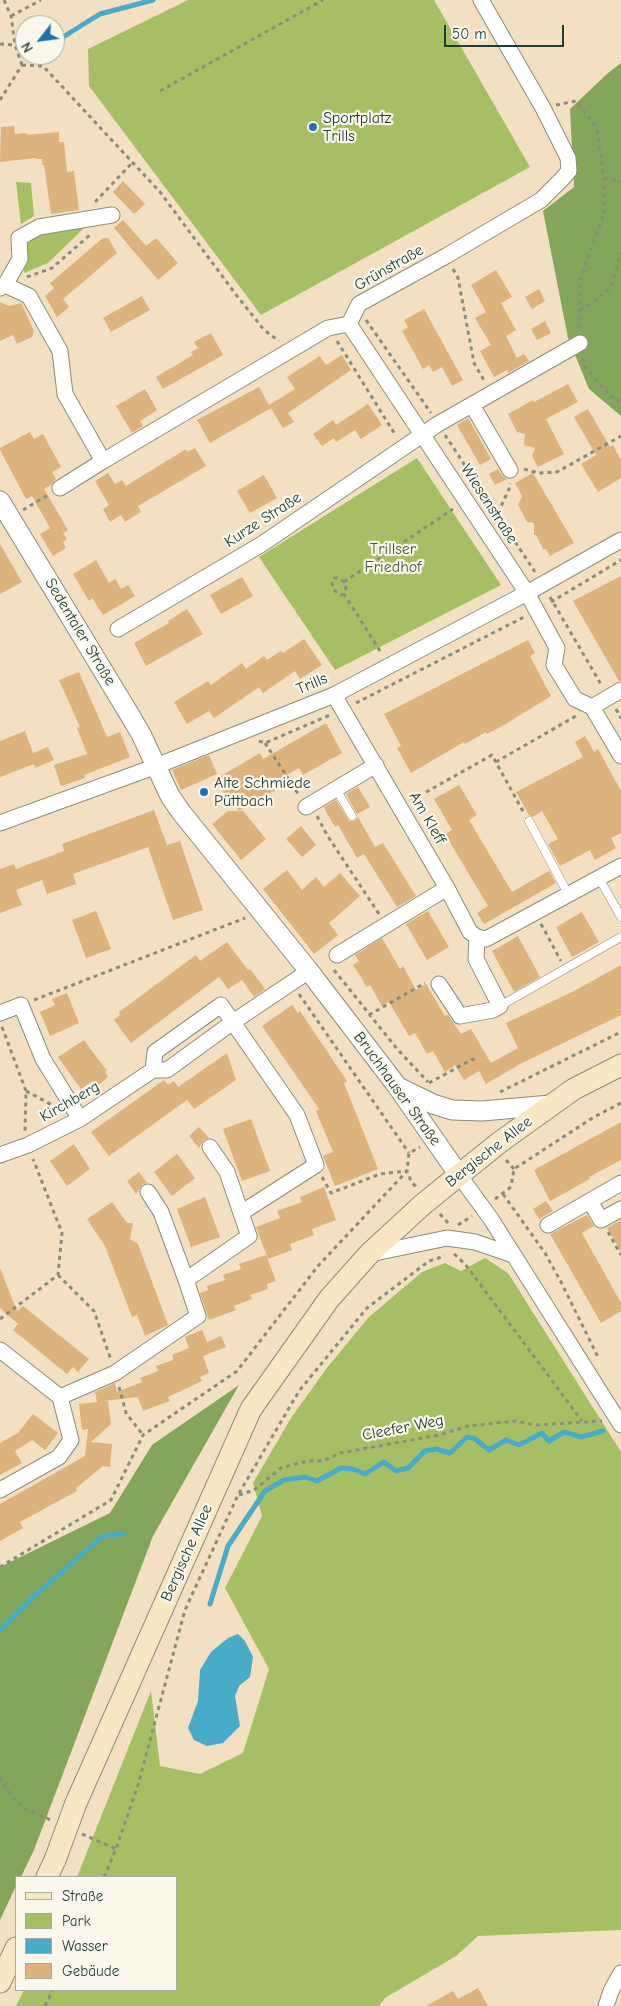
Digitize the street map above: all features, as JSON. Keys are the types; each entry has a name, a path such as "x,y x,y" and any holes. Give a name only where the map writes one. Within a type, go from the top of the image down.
{"main road":[{"name":"Bergische Allee","path":"51,1869 76,1803 251,1409 329,1298 369,1254 421,1206 459,1175 574,1089 621,1065"},
{"path":"0,1982 15,1950"}],"street":[{"name":"Grünstraße","path":"349,324 359,304 541,200 569,171 568,158 543,108 481,0"},
{"path":"103,461 65,394 60,351 29,296 3,286 20,259 18,238 40,227 112,215"},
{"path":"60,488 328,328 349,324"},
{"name":"Wiesenstraße","path":"349,324 527,593"},
{"path":"422,435 580,343"},
{"path":"472,405 510,470"},
{"name":"Kurze Straße","path":"118,629 262,544 422,435"},
{"name":"Sedentaler Straße","path":"0,501 141,734 154,766"},
{"name":"Trills","path":"0,824 334,695 527,593 621,540"},
{"path":"527,593 557,648 554,665 575,699 592,706 621,756"},
{"path":"592,706 621,690"},
{"name":"Am Kleff","path":"334,695 400,806 470,932 477,937"},
{"path":"309,805 376,765"},
{"name":"Bruchhauser Straße","path":"154,766 180,812 262,912 397,1086 483,1208 620,1421"},
{"path":"439,984 460,1016 493,1010 500,1006 476,959 477,937 486,939 621,866"},
{"path":"335,962 387,925 447,888"},
{"name":"Kirchberg","path":"0,1155 28,1145 80,1119 153,1070 167,1070 233,1022 309,972"},
{"path":"0,1013 21,1005 43,1059 80,1119"},
{"path":"153,1070 154,1052 220,1005 297,1115 316,1165 241,1213"},
{"path":"397,1086 433,1104 452,1110 482,1111 551,1105"},
{"path":"186,1280 249,1236 226,1172 210,1147"},
{"path":"548,1225 621,1183"},
{"path":"60,1397 115,1373 198,1316 161,1212 148,1192"},
{"path":"590,1201 601,1220 621,1209"},
{"path":"369,1254 420,1242 454,1246 475,1242 513,1255"},
{"path":"0,1350 60,1397 72,1440 59,1457 0,1490"},
{"path":"606,2006 611,1991 621,1973"}],"lane":[{"path":"336,789 352,816"},
{"path":"529,821 568,894"},
{"path":"599,878 621,918"},
{"path":"500,1006 621,937"}],"path":[{"path":"0,44 15,45 11,16 4,0"},
{"path":"11,16 41,0"},
{"path":"160,91 323,0"},
{"path":"0,100 22,65 43,66 160,192 264,330 279,341 287,336"},
{"path":"543,108 576,101 598,128 604,178 604,214 580,280 580,343 585,367 610,396 621,401"},
{"path":"87,220 88,208 132,163"},
{"path":"604,178 621,181"},
{"path":"3,286 52,268 112,215"},
{"path":"579,310 596,300 610,288 621,253"},
{"path":"446,256 458,278 474,363 492,393"},
{"path":"328,328 403,447"},
{"path":"498,513 509,489 510,470 517,466 538,473 557,472 621,436"},
{"path":"10,519 60,488"},
{"path":"344,582 466,500"},
{"path":"334,578 339,578 344,582 346,589 344,594 341,595 334,590 332,583 334,578"},
{"path":"344,594 389,666"},
{"path":"496,762 592,706"},
{"path":"265,743 309,805 387,925"},
{"path":"400,806 492,755 529,821"},
{"path":"21,1005 262,912"},
{"path":"535,913 566,969"},
{"path":"335,962 369,1015 429,1083 436,1086"},
{"path":"0,1566 111,1500 143,1435 237,1371 318,1266 408,1171 409,1153 292,983"},
{"path":"369,1015 426,983 439,984"},
{"path":"0,1022 26,1092 25,1136 62,1233 58,1274 0,1319"},
{"path":"498,1092 621,1032"},
{"path":"429,1083 473,1059 476,1064"},
{"path":"104,1876 116,1849 138,1785 185,1610 238,1495 299,1391 367,1308 429,1261 454,1246 455,1227 511,1187 514,1169 621,1103"},
{"path":"409,1153 434,1139"},
{"path":"316,1165 331,1193 380,1174 408,1171"},
{"path":"503,1194 545,1253 603,1367"},
{"path":"601,1220 621,1255"},
{"name":"Cleefer Weg","path":"238,1495 254,1490 281,1468 307,1461 323,1461 340,1453 439,1435 468,1426 516,1421 535,1425 583,1422 465,1264 454,1246"},
{"path":"58,1274 94,1311 126,1413 143,1435"},
{"path":"45,2006 52,1991"}],"green space":[{"name":"Sportplatz Trills","path":"188,0 434,0 530,167 261,315 89,86 88,49"},
{"path":"621,63 621,416 589,389 568,338 543,211 574,187 570,109"},
{"path":"16,182 31,183 34,216 21,224"},
{"path":"85,227 48,263 24,273 26,238 48,229"},
{"name":"Trillser Friedhof","path":"417,458 501,585 335,670 259,557"},
{"path":"485,1258 508,1273 621,1452 621,1930 478,1936 456,1956 385,1998 379,2006 16,2006 24,1991 178,1991 178,1876 77,1876 151,1691 160,1766 200,1774 243,1753 269,1669 225,1588 262,1516 253,1483 291,1418 326,1369 368,1318 422,1272 445,1263 461,1271"},
{"path":"239,1385 153,1536 34,1850 21,1876 15,1876 15,1888 0,1920 0,1567 110,1513 152,1445"}],"water":[{"path":"238,1634 245,1641 253,1657 250,1677 239,1686 235,1696 240,1726 223,1743 207,1746 194,1740 188,1728 198,1701 200,1670 211,1652 228,1638"}],"building":[{"path":"14,126 15,134 27,133 27,135 59,132 59,142 64,142 67,172 74,171 79,210 51,214 42,159 0,162 1,127"},
{"path":"123,181 145,204 134,214 113,192"},
{"path":"123,220 146,246 156,238 178,263 158,280 114,228"},
{"path":"103,238 108,238 117,253 63,299 69,307 57,317 45,296 54,288 50,283"},
{"path":"496,270 512,297 501,303 516,330 506,336 517,358 524,354 529,361 508,373 507,370 494,377 480,351 491,345 475,318 486,312 471,285"},
{"path":"539,289 545,301 532,309 525,297"},
{"path":"142,296 150,310 111,332 103,318"},
{"path":"0,302 9,306 21,303 34,331 32,337 17,344 13,335 0,341"},
{"path":"424,309 463,380 452,386 442,367 433,372 429,365 423,369 402,331 408,327 404,320"},
{"path":"545,321 551,333 537,340 531,329"},
{"path":"211,333 223,355 163,389 156,377 193,355 191,352 198,348 194,342"},
{"path":"342,355 351,370 288,413 294,422 283,428 271,408 210,443 197,420 259,387 269,405 295,389 287,377 320,356 326,365"},
{"path":"568,384 578,402 546,419 564,454 538,467 532,456 535,448 524,445 525,434 517,432 508,414"},
{"path":"145,389 157,410 140,421 143,426 132,433 116,406"},
{"path":"368,404 382,425 361,439 355,430 336,442 334,438 322,446 313,434 333,420 336,425"},
{"path":"588,409 610,447 613,445 621,460 621,478 598,492 581,464 596,455 574,417"},
{"path":"468,418 491,459 480,465 457,425"},
{"path":"30,432 34,439 43,434 61,467 52,472 56,479 44,489 68,530 63,533 67,539 63,542 66,548 53,556 40,534 50,528 32,496 26,499 0,450 0,448"},
{"path":"195,448 206,466 138,506 141,512 125,522 121,515 110,522 103,509 109,505 95,481 108,473 115,484 122,480 126,486 186,449 187,452"},
{"path":"498,469 507,479 495,485 489,474"},
{"path":"533,473 574,543 550,556 546,549 543,549 536,535 534,535 534,523 527,522 518,505 522,496 515,483"},
{"path":"264,475 277,498 250,513 237,491"},
{"path":"0,544 22,582 0,594"},
{"path":"96,560 109,583 115,579 121,589 128,585 135,596 103,615 92,598 89,601 73,574"},
{"path":"621,576 621,681 619,681 573,601"},
{"path":"242,577 253,596 221,614 210,595"},
{"path":"187,609 203,634 146,666 134,643 169,623 168,621"},
{"path":"304,639 322,665 300,679 295,671 263,693 259,687 214,718 209,711 187,724 174,702 208,681 211,685 242,663 246,669 264,656 267,660 281,651 283,653"},
{"path":"528,640 535,653 530,656 551,696 504,725 487,734 486,732 465,744 464,742 411,773 397,748 401,746 384,714"},
{"path":"79,672 107,737 120,732 130,757 84,775 85,778 61,786 54,765 87,754 77,728 80,727 59,680"},
{"path":"326,723 342,753 303,775 299,768 276,781 277,789 239,811 214,780 260,753 263,759"},
{"path":"25,731 33,753 48,747 54,760 35,768 34,764 0,777 0,741"},
{"path":"585,736 594,752 598,749 621,791 621,833 611,838 616,848 595,860 590,850 560,866 548,844 558,839 542,811 533,817 529,815 516,792 583,757 575,742"},
{"path":"209,755 217,774 181,790 172,770"},
{"path":"459,785 477,815 469,820 512,892 549,871 556,883 484,924 477,913 488,906 445,834 452,830 434,799"},
{"path":"358,787 370,807 357,814 346,794"},
{"path":"336,800 349,821 354,821 358,817 375,847 383,843 416,896 397,907 364,854 357,858 338,825 335,827 328,815 324,807"},
{"path":"154,810 167,845 180,841 203,910 173,920 148,847 73,874 76,884 47,894 42,880 16,890 22,905 0,913 0,869 14,864 16,869 64,851 62,844"},
{"path":"228,811 243,811 266,839 241,860 212,824"},
{"path":"301,826 316,845 302,857 286,839"},
{"path":"287,870 302,890 316,877 324,887 340,873 360,896 329,923 338,935 314,954 263,889"},
{"path":"96,911 111,949 86,958 72,920"},
{"path":"428,911 449,947 427,960 406,924"},
{"path":"582,912 599,942 572,957 556,927"},
{"path":"518,936 540,977 514,992 492,951"},
{"path":"382,938 400,969 403,966 416,990 426,984 445,1016 448,1015 461,1034 471,1029 491,1063 518,1048 506,1023 572,992 621,965 621,1015 520,1064 486,1084 479,1071 464,1080 455,1065 445,1072 433,1051 427,1054 415,1033 409,1036 389,1002 382,1006 370,985 366,987 353,965 359,961 355,955"},
{"path":"227,942 265,989 254,997 242,980 228,989 219,977 131,1043 114,1020 120,1015 119,1012 196,955 200,961"},
{"path":"67,993 79,1023 50,1036 40,1012 55,1005 52,999"},
{"path":"292,1005 298,1013 300,1011 347,1081 344,1083 378,1169 335,1186 323,1156 333,1152 316,1111 319,1109 262,1026"},
{"path":"84,1040 107,1071 105,1072 108,1077 97,1086 93,1081 81,1089 58,1057"},
{"path":"227,1053 236,1080 194,1109 187,1100 109,1156 91,1132 164,1080 168,1085 174,1081 178,1087"},
{"path":"251,1119 270,1171 242,1181 223,1129"},
{"path":"621,1122 621,1160 550,1201 534,1170"},
{"path":"199,1127 209,1138 204,1140 199,1148 189,1136"},
{"path":"74,1144 90,1169 67,1186 50,1161"},
{"path":"177,1154 195,1178 172,1196 154,1172"},
{"path":"139,1172 147,1183 143,1184 136,1194 127,1181"},
{"path":"324,1187 336,1220 312,1229 314,1235 290,1244 292,1250 268,1259 256,1227 280,1218 277,1211 302,1202 300,1197"},
{"path":"205,1197 220,1237 191,1247 177,1209"},
{"path":"546,1201 553,1211 539,1219 533,1209"},
{"path":"112,1202 127,1223 133,1223 130,1239 138,1244 168,1325 145,1336 137,1315 132,1317 105,1246 87,1219"},
{"path":"587,1215 594,1226 582,1233 621,1303 621,1311 601,1323 550,1234"},
{"path":"621,1220 621,1252 607,1228"},
{"path":"266,1255 276,1281 267,1284 268,1289 250,1295 252,1299 234,1306 236,1310 209,1320 200,1293 208,1290 207,1286 225,1280 223,1275 241,1269 239,1264"},
{"path":"0,1268 17,1311 23,1306 89,1359 78,1372 73,1367 67,1374 13,1330 18,1324 0,1308"},
{"path":"202,1330 207,1342 221,1336 226,1347 203,1356 209,1373 200,1377 202,1381 168,1397 170,1401 143,1411 138,1397 103,1401 108,1401 111,1424 91,1442 112,1444 110,1467 103,1466 76,1488 77,1491 20,1522 23,1528 0,1541 0,1504 85,1456 88,1429 82,1430 79,1404 97,1402 95,1392 115,1383 117,1392 142,1382 140,1378 158,1371 156,1366 173,1360 172,1355 189,1348 185,1337"},
{"path":"33,1414 58,1433 45,1450 32,1440 15,1451 22,1463 0,1475 0,1443 18,1433"},
{"path":"478,1988 488,2006 426,2006 453,1991 458,1999"}],"waterway":[{"path":"65,36 100,14 153,0"},
{"path":"210,1604 228,1546 265,1491 284,1480 305,1477 317,1481 341,1468 353,1469 365,1474 384,1462 396,1471 408,1468 425,1451 436,1449 450,1453 467,1437 474,1438 489,1450 506,1440 519,1445 542,1433 549,1441 564,1432 581,1437 603,1431"},
{"path":"0,1630 34,1596 103,1536 124,1533"}],"place":[{"name":"Sportplatz Trills","path":"313,127"},
{"name":"Alte Schmiede Püttbach","path":"204,792"}]}
